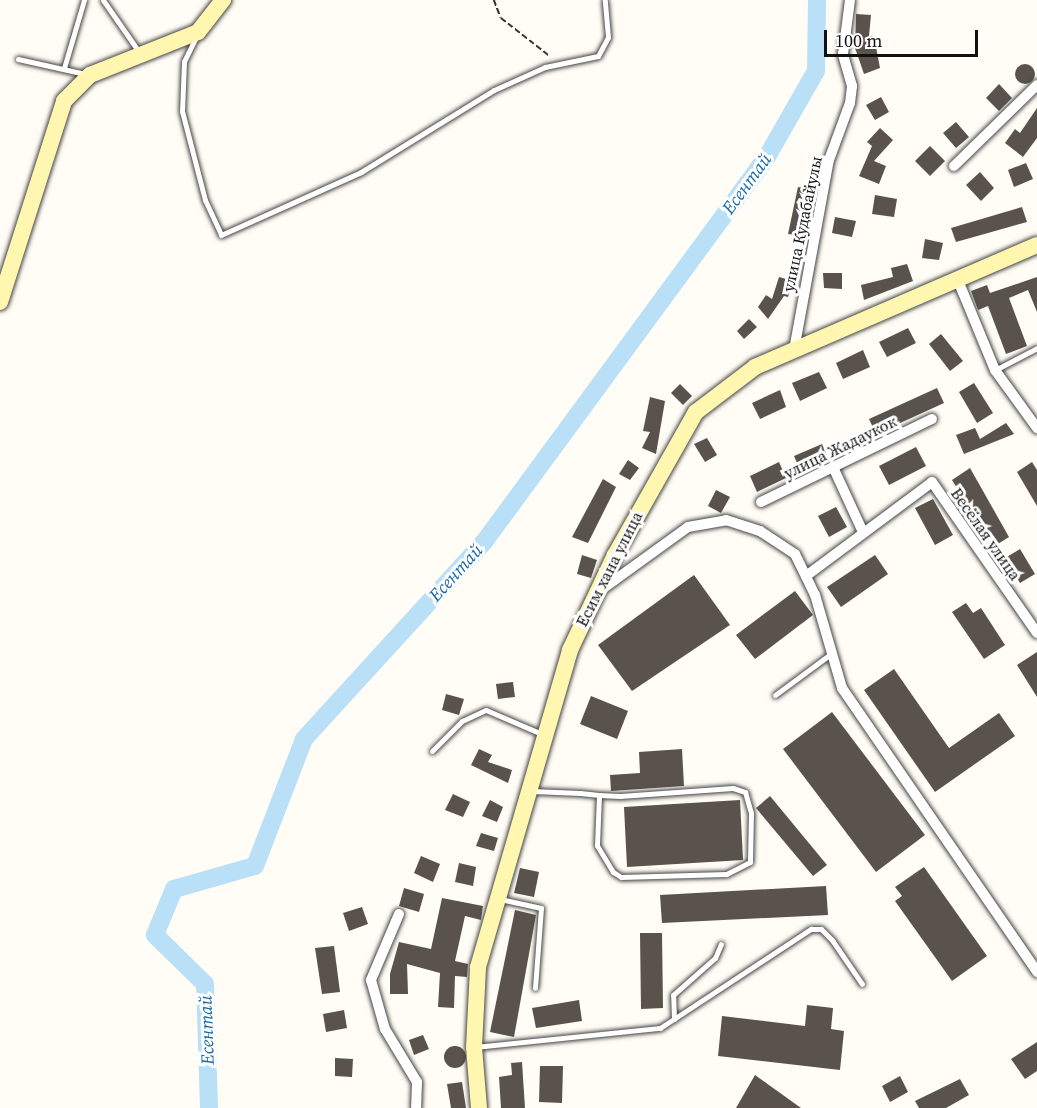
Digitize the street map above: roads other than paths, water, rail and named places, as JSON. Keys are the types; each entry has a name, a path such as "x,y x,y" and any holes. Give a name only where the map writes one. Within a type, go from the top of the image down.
{"street":[{"path":"0,303 55,121 64,101 90,75 140,53 198,32 223,0"},
{"name":"улица Кудабайулы","path":"794,350 828,160 850,103 852,86 843,54 849,0"},
{"path":"954,165 1037,85"},
{"name":"Есим хана улица","path":"479,1108 474,1047 478,967 527,790 570,650 595,595 696,412 755,367 1037,245"},
{"path":"957,278 995,370 1037,428"},
{"name":"улица Жадаукок","path":"761,502 932,419"},
{"path":"806,576 862,530 832,467"},
{"name":"Весёлая улица","path":"862,530 932,482 1037,633"},
{"path":"595,595 688,527 726,520 760,531 795,554 806,576 842,687 1037,972"},
{"path":"399,914 371,980 386,1029 417,1082 416,1108"}],"lane":[{"path":"64,69 84,0"},
{"path":"103,0 140,53"},
{"path":"198,32 184,62 182,111 205,200 221,235 361,172 494,90 569,61 598,56 609,37 605,0"},
{"path":"18,59 90,75"},
{"path":"995,370 1037,348"},
{"path":"775,694 832,653"},
{"path":"432,751 462,721 486,710 544,735"},
{"path":"527,790 599,795 725,788 745,792 751,813 750,862 726,874 621,877 612,872 597,845 599,795"},
{"path":"496,898 541,908 535,988"},
{"path":"474,1047 660,1028 811,929 821,929 832,940 862,984"},
{"path":"674,1019 673,995 715,958 721,944"}],"waterway":[{"name":"Есентай","path":"209,1108 205,984 155,935 174,889 255,866 304,739 484,542 768,155 816,71 817,0"}]}
